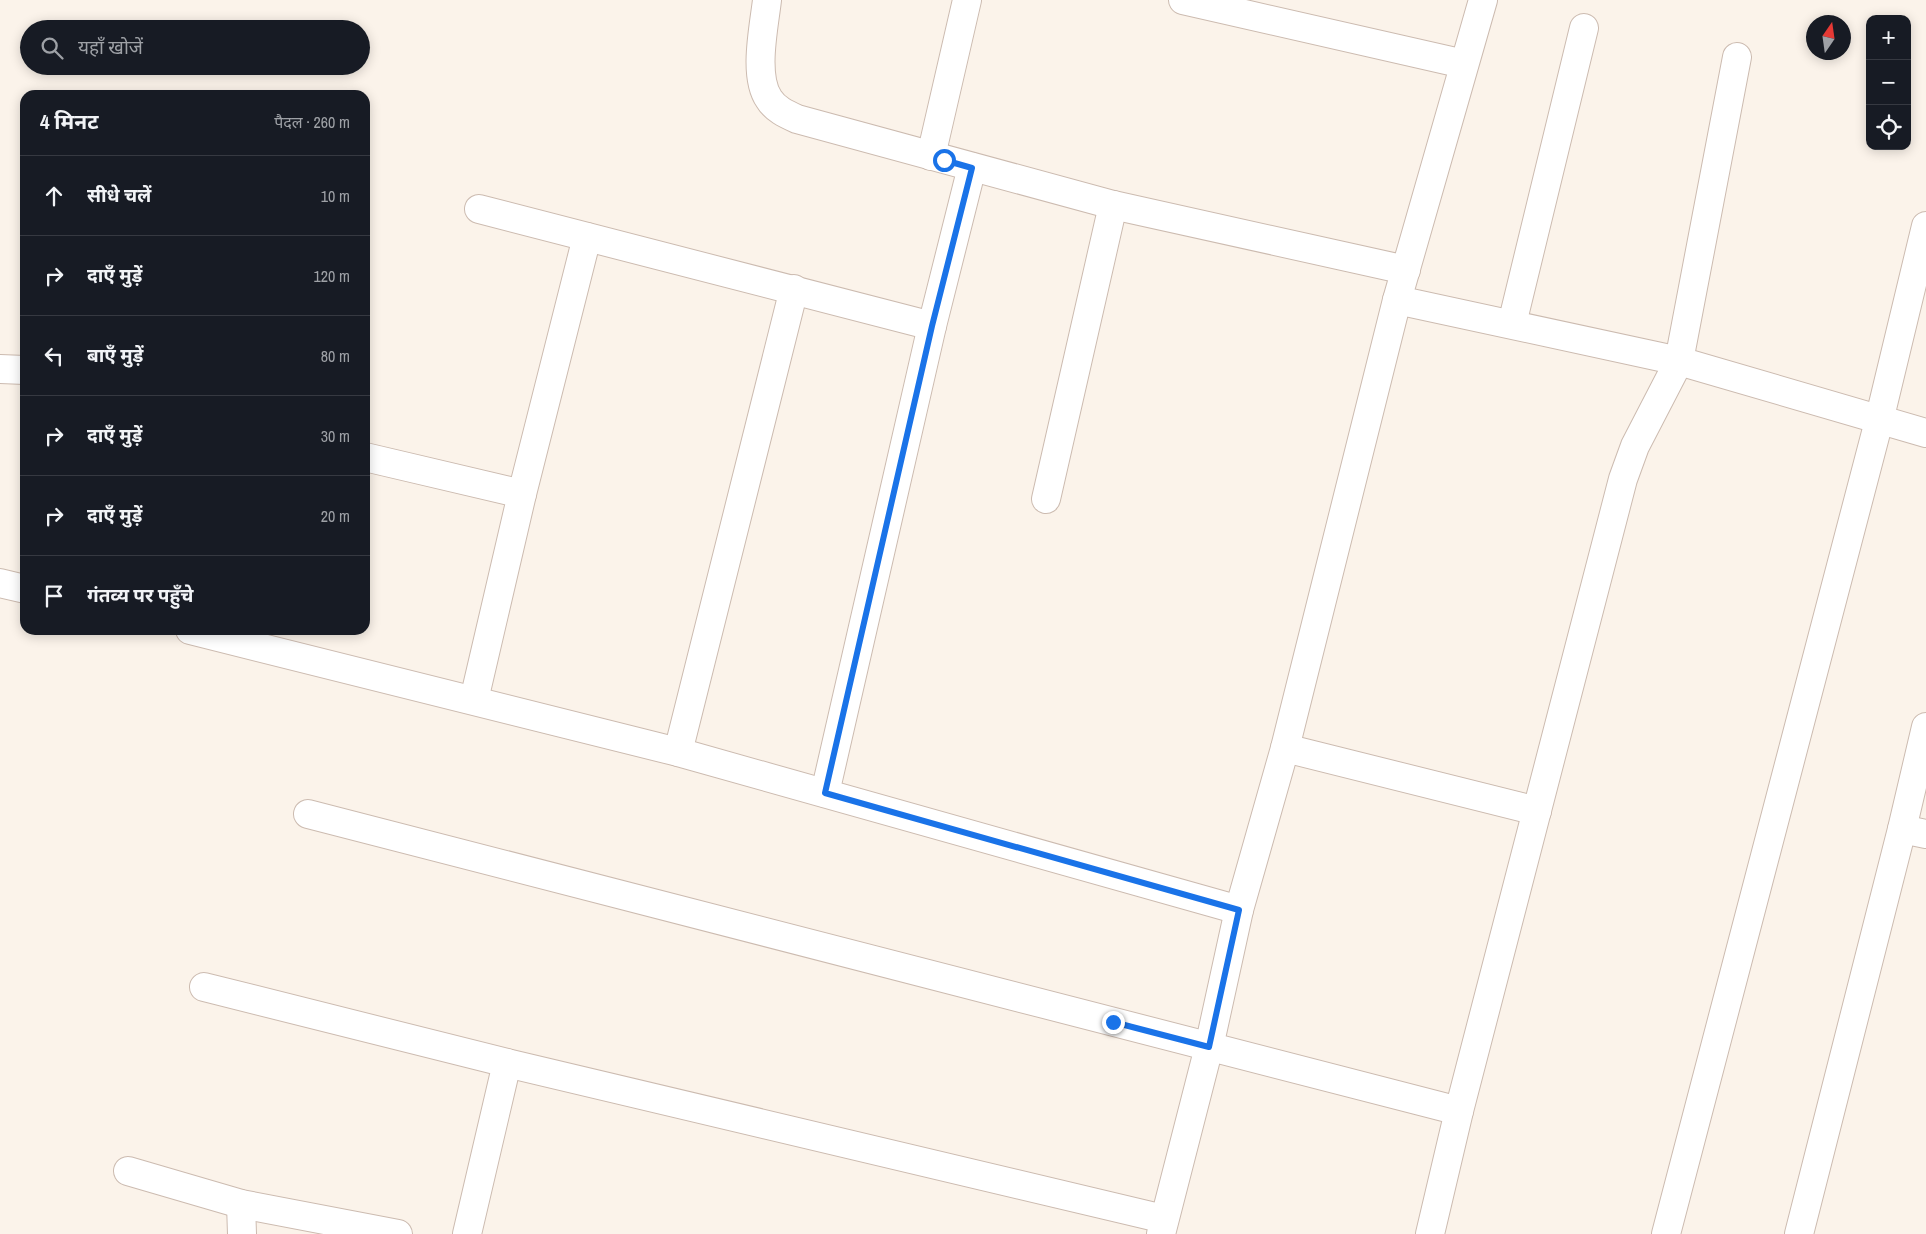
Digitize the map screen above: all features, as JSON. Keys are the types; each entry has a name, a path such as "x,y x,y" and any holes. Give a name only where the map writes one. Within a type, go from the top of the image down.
{"street":[{"path":"768,0 762,41 761,84 769,100 783,112 797,119 1113,205 1406,270"},
{"path":"930,156 967,0"},
{"path":"1183,0 1464,64"},
{"path":"204,987 1163,1226 1209,1047 1239,910 1285,748 1397,300 1483,0"},
{"path":"1512,324 1584,28"},
{"path":"1430,1234 1460,1110 1623,479 1635,446 1679,361 1738,57"},
{"path":"825,793 932,326 972,168"},
{"path":"1046,499 1113,205"},
{"path":"480,209 932,326"},
{"path":"1666,1234 1879,421 1926,226"},
{"path":"474,700 522,494 587,237"},
{"path":"678,752 794,289"},
{"path":"1397,300 1679,361 1879,421 1926,433"},
{"path":"0,369 20,370"},
{"path":"370,459 522,494"},
{"path":"0,583 20,588"},
{"path":"210,635 678,752 1239,910"},
{"path":"1799,1234 1914,831 1926,726"},
{"path":"1285,748 1537,811"},
{"path":"308,814 1460,1110"},
{"path":"467,1234 507,1063"},
{"path":"128,1171 241,1204 398,1234"},
{"path":"241,1204 242,1234"}],"route":[{"path":"944,160 972,168 932,326 825,793 1239,910 1209,1047 1113,1022"}]}
